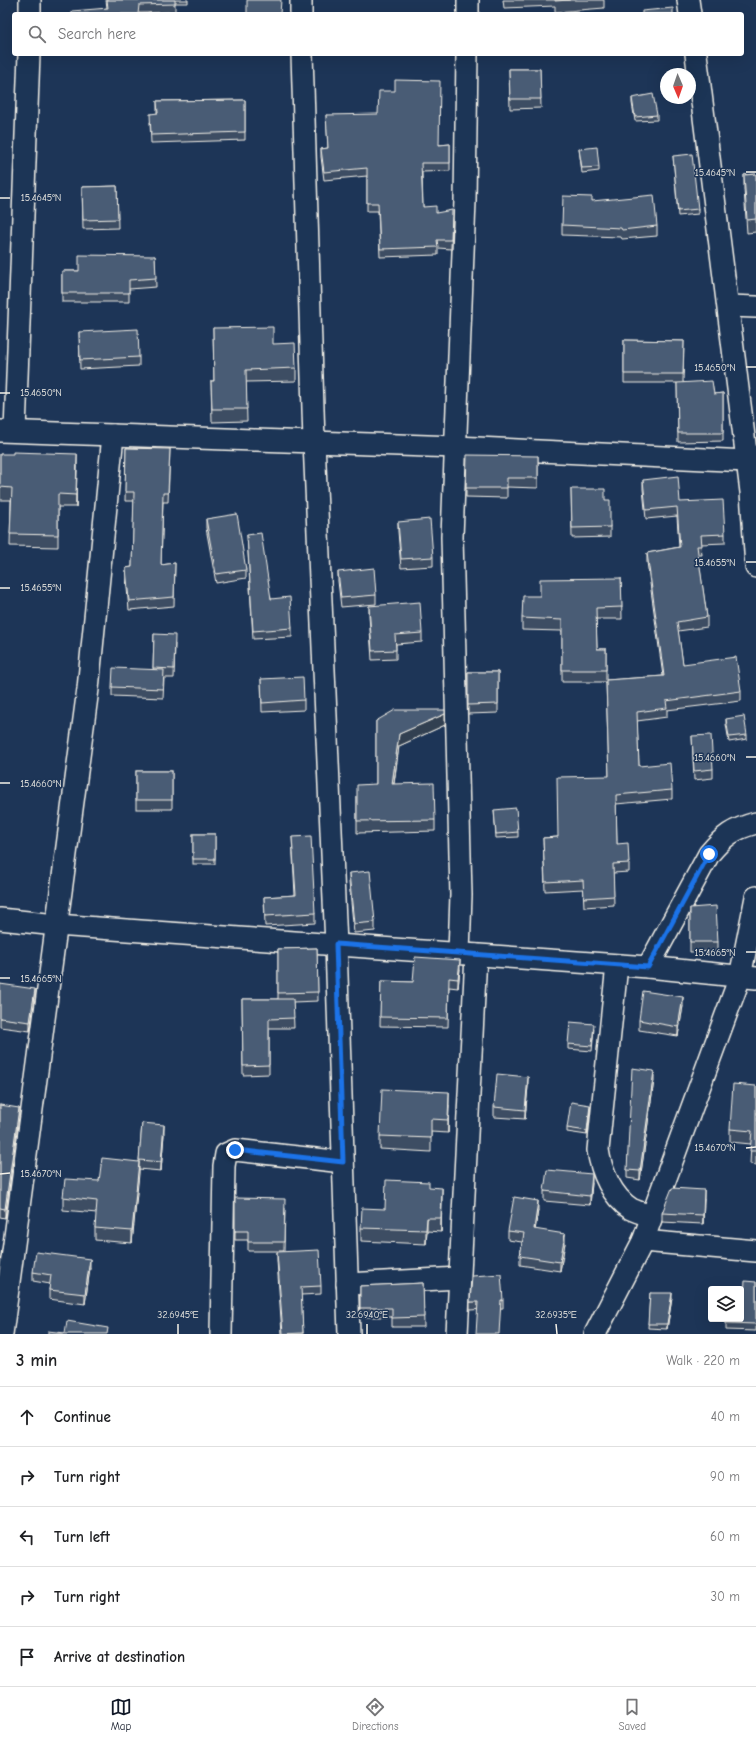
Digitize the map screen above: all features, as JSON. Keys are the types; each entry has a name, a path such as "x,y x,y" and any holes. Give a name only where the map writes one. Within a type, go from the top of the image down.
{"street":[{"path":"30,0 30,12"},
{"path":"301,0 301,12"},
{"path":"468,0 468,12"},
{"path":"688,0 690,12"},
{"path":"30,56 8,431 314,441 747,461"},
{"path":"302,56 314,441 336,944 349,1334"},
{"path":"457,1334 467,954 461,895 452,537 465,209 467,56"},
{"path":"696,56 729,306 751,492 756,567"},
{"path":"729,306 756,307"},
{"path":"2,1334 88,689 114,434"},
{"path":"648,967 709,854 722,838 738,828 756,823"},
{"path":"595,1334 643,1240 748,978 756,896"},
{"path":"0,919 56,925 648,967 748,978"},
{"path":"617,965 598,1150 600,1163 608,1183 619,1198 631,1208 652,1216"},
{"path":"221,1334 224,1166 226,1154 235,1150 343,1162"},
{"path":"643,1240 756,1252"},
{"path":"348,1284 458,1278"}],"building":[{"path":"107,0 175,0 175,4 139,5 138,12 72,12 108,8"},
{"path":"247,0 281,0 280,12 247,12"},
{"path":"673,8 673,12 642,11"},
{"path":"509,69 540,69 541,99 510,99"},
{"path":"395,80 440,81 439,145 450,144 450,163 421,163 423,207 436,206 436,213 452,210 451,240 437,240 438,247 380,249 378,203 367,203 367,168 324,172 321,149 328,148 326,115 378,114 379,91 395,91"},
{"path":"653,94 657,115 635,117 632,98"},
{"path":"245,100 245,132 151,135 150,114 158,113 157,101"},
{"path":"597,147 599,167 582,168 579,149"},
{"path":"692,154 698,209 678,211 673,156"},
{"path":"756,174 756,219 747,220 744,175"},
{"path":"117,186 118,219 83,220 82,187"},
{"path":"654,195 657,226 622,230 621,228 562,225 563,196 592,197 592,201"},
{"path":"79,255 155,256 156,278 129,280 129,293 62,293 62,271 79,271"},
{"path":"273,327 273,344 295,343 296,368 246,370 247,409 212,409 211,381 214,381 213,328"},
{"path":"138,329 139,357 80,360 79,332"},
{"path":"624,340 684,341 683,374 624,374"},
{"path":"712,381 714,394 723,393 723,433 678,433 677,383"},
{"path":"126,448 170,449 168,493 163,493 161,565 175,563 174,597 129,601 126,568 132,567 134,492 125,492"},
{"path":"13,452 77,454 76,495 58,494 58,535 10,534 12,488 0,487 0,454 13,454"},
{"path":"467,455 538,456 538,478 507,478 507,488 466,488"},
{"path":"678,476 680,502 723,500 725,534 701,535 702,546 697,546 707,617 677,622 683,664 736,657 741,691 666,701 667,708 637,712 639,766 670,763 672,790 616,795 617,844 628,843 629,863 613,864 614,896 584,898 583,880 545,882 543,838 558,837 557,777 609,776 606,680 664,676 647,553 680,547 677,507 646,510 643,480"},
{"path":"571,489 605,489 605,500 610,500 610,527 572,528"},
{"path":"237,514 246,570 216,574 206,519"},
{"path":"430,519 433,557 401,559 398,522"},
{"path":"261,533 271,599 290,597 292,628 253,631 247,535"},
{"path":"374,568 376,595 341,598 338,572"},
{"path":"621,578 622,607 596,608 597,649 606,649 606,670 562,670 562,620 522,618 523,596 540,596 540,579"},
{"path":"420,602 422,633 395,635 396,650 372,651 369,606"},
{"path":"154,634 175,635 174,669 153,668"},
{"path":"113,668 164,670 163,689 112,687"},
{"path":"468,672 498,672 498,704 468,705"},
{"path":"303,677 304,700 262,703 261,679"},
{"path":"395,710 445,710 445,714 399,734 392,784 434,783 435,820 357,821 357,785 376,784 376,721"},
{"path":"744,716 747,735 729,737 726,719"},
{"path":"711,735 713,769 694,771 692,736"},
{"path":"136,771 172,771 172,800 136,800"},
{"path":"516,808 518,832 496,834 494,810"},
{"path":"193,834 215,834 215,859 193,859"},
{"path":"311,836 315,913 265,916 264,897 296,895 292,837"},
{"path":"370,871 375,922 354,924 349,873"},
{"path":"716,906 718,942 690,942 690,908"},
{"path":"317,948 318,992 278,993 278,949"},
{"path":"415,957 460,960 458,979 449,978 448,1018 380,1017 381,981 413,982"},
{"path":"0,984 35,989 30,1022 0,1018"},
{"path":"643,991 683,997 678,1027 639,1020"},
{"path":"242,999 293,999 294,1018 269,1019 269,1065 243,1066"},
{"path":"570,1022 594,1024 592,1046 568,1044"},
{"path":"632,1068 654,1071 640,1171 627,1170"},
{"path":"497,1074 528,1077 525,1110 494,1107"},
{"path":"733,1084 756,1086 756,1151 750,1151 752,1131 730,1129"},
{"path":"382,1089 449,1092 448,1120 431,1119 431,1138 380,1136"},
{"path":"571,1102 590,1105 587,1131 567,1128"},
{"path":"0,1105 19,1108 5,1209 0,1208"},
{"path":"142,1123 164,1125 161,1162 139,1160"},
{"path":"102,1158 139,1162 132,1231 95,1228 97,1201 63,1197 65,1179 99,1181"},
{"path":"547,1170 592,1174 590,1196 544,1191"},
{"path":"386,1180 429,1182 429,1187 442,1188 441,1218 427,1218 426,1230 361,1228 362,1208 385,1209"},
{"path":"672,1188 704,1190 703,1215 662,1213"},
{"path":"514,1197 538,1201 534,1229 565,1234 560,1262 520,1256 524,1233 508,1231"},
{"path":"235,1198 285,1199 284,1242 248,1242 248,1231 235,1231"},
{"path":"319,1250 321,1286 301,1287 303,1333 283,1334 277,1252"},
{"path":"36,1252 90,1259 85,1294 49,1290 51,1275 33,1272"},
{"path":"501,1274 503,1300 501,1300 499,1334 476,1334 478,1302 470,1302 472,1276"},
{"path":"745,1281 756,1282 756,1324 726,1323 744,1322"},
{"path":"423,1283 424,1317 392,1318 392,1308 360,1308 360,1286"},
{"path":"650,1293 672,1293 667,1324 648,1324"},
{"path":"67,1321 108,1328 107,1334 48,1334 48,1331 65,1333"}],"route":[{"path":"235,1150 343,1162 336,944 648,967 709,854"}]}
